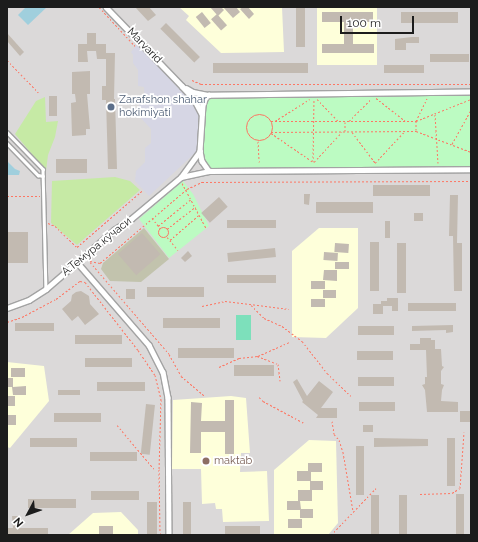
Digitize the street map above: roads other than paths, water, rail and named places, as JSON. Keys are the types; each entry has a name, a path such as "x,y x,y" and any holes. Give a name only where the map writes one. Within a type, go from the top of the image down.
{"street":[{"name":"Marvarid","path":"106,7 194,99 202,114"},
{"path":"182,86 193,92 209,95 471,92"},
{"path":"209,95 204,100 200,151 202,161 210,171"},
{"path":"181,177 200,151"},
{"path":"181,177 210,171 471,170"},
{"name":"А.Темура кўчаси","path":"7,308 28,300 46,289 181,177"},
{"path":"77,262 149,345 163,372 168,398 169,535"}],"lane":[{"path":"7,132 42,169 46,289"},
{"path":"7,143 38,175 43,176"}],"water":[{"path":"26,7 47,7 28,25 18,15"},
{"path":"7,161 15,169 20,171 19,175 7,175"}],"place":[{"name":"Zarafshon shahar hokimiyati","path":"111,107"},
{"name":"maktab","path":"206,461"}]}
